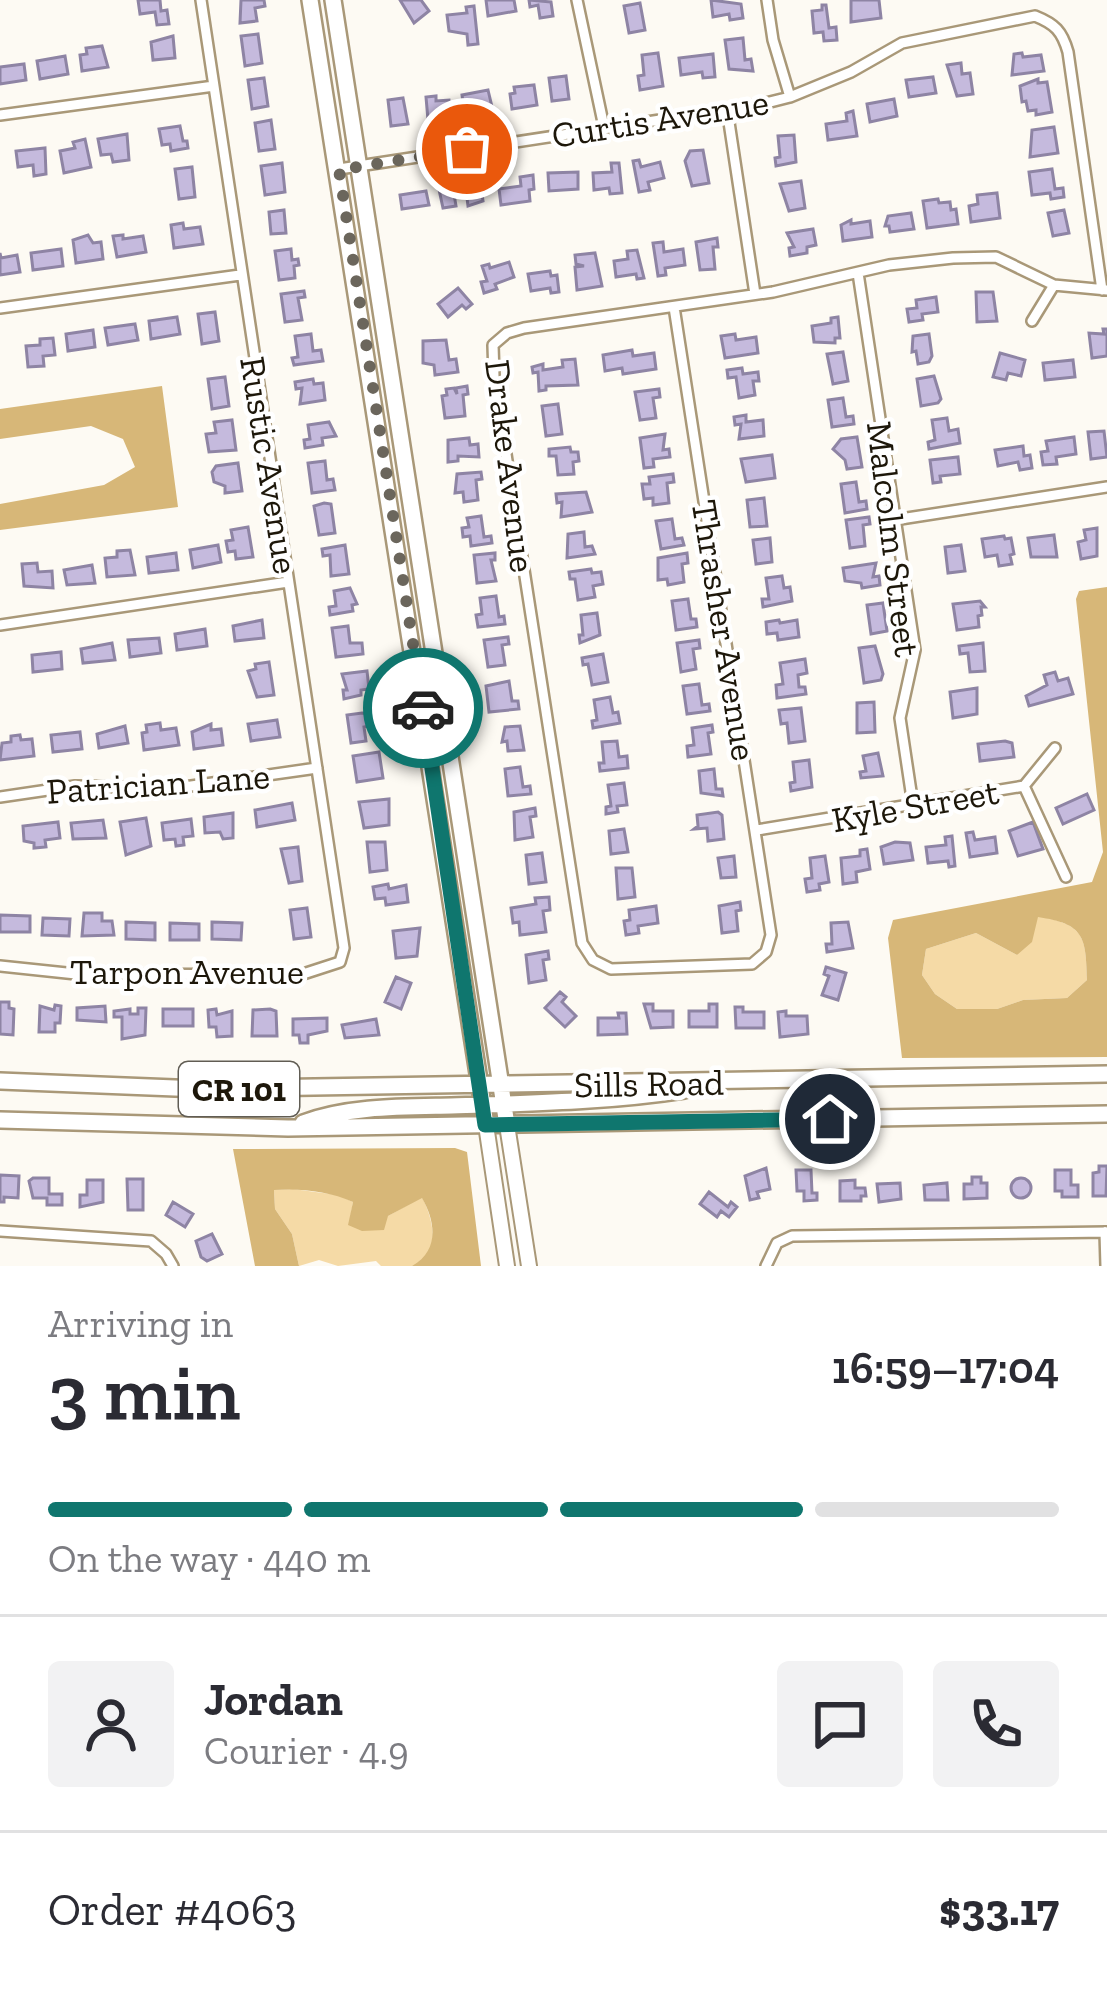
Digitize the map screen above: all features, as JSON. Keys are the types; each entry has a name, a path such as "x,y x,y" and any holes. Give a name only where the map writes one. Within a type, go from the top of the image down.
{"main road":[{"path":"310,0 348,168 529,1266"},
{"path":"333,0 348,168 507,1266"},
{"name":"Sills Road","path":"479,1085 1107,1074"},
{"name":"CR 101","path":"0,1081 200,1089 479,1085"},
{"path":"288,1128 318,1117 354,1112 618,1099 734,1082"},
{"name":"Sills Road","path":"485,1125 1107,1114"},
{"name":"CR 101","path":"0,1120 288,1128 485,1125"}],"street":[{"name":"Rustic Avenue","path":"201,0 342,930"},
{"path":"577,0 604,127"},
{"path":"767,0 790,98"},
{"name":"Curtis Avenue","path":"348,168 790,98 902,43 1035,16 1063,34 1105,290"},
{"path":"0,115 214,86"},
{"path":"727,109 755,293"},
{"name":"Drake Avenue","path":"766,952 752,964 735,966 610,969 593,960 582,943 493,345 507,333 953,258 996,257 1054,285 1105,290"},
{"name":"Malcolm Street","path":"858,273 915,650 900,718 913,805"},
{"path":"0,308 240,275"},
{"path":"1032,321 1054,285"},
{"name":"Thrasher Avenue","path":"674,307 772,935 766,952"},
{"path":"894,520 1107,487"},
{"path":"0,625 288,582"},
{"name":"Kyle Street","path":"757,830 1024,786 1055,748"},
{"name":"Patrician Lane","path":"0,797 75,785 177,788 317,768"},
{"path":"1024,786 1066,878"},
{"name":"Tarpon Avenue","path":"0,966 76,974 300,975 340,962 342,930"},
{"path":"0,1231 151,1240 172,1266"},
{"path":"766,1266 777,1243 792,1236 1106,1232 1106,1266"}],"shaded area":[{"path":"162,386 178,507 0,530 0,504 104,485 135,467 123,439 91,426 0,439 0,409"},
{"path":"1107,587 1107,1057 902,1058 888,938 893,920 1092,882 1103,852 1076,599 1079,591","holes":["1038,917 1073,928 1083,943 1087,980 1067,998 1023,1000 997,1009 957,1009 935,994 922,975 926,949 976,933 1017,955 1032,942"]},
{"path":"1038,916 1065,923 1083,942 1087,980 1067,998 1023,1000 997,1009 957,1009 935,994 922,975 926,949 976,933 1017,955"},
{"path":"455,1148 467,1152 481,1266 412,1266 431,1244 430,1217 422,1198 388,1216 384,1230 362,1231 348,1225 353,1202 294,1189 274,1190 275,1209 292,1234 299,1266 255,1266 233,1149"},
{"path":"274,1190 338,1195 353,1202 349,1225 388,1216 422,1197 432,1226 428,1255 412,1266 381,1266 376,1261 338,1266 319,1260 299,1266 292,1234 275,1209"}],"building":[{"path":"138,0 160,0 169,24 157,25 155,12 140,14"},
{"path":"241,0 264,0 265,6 255,8 257,21 240,23"},
{"path":"400,0 421,0 429,11 414,23"},
{"path":"486,0 514,0 516,11 488,16"},
{"path":"529,0 551,2 553,16 540,18 538,5 530,7"},
{"path":"711,0 741,4 743,18 713,17"},
{"path":"851,0 879,0 881,18 851,22"},
{"path":"640,3 645,30 629,33 624,6"},
{"path":"826,5 829,28 836,27 837,40 824,41 823,32 814,33 812,11 822,10"},
{"path":"474,6 478,44 468,45 467,34 449,31 447,15 467,13 466,7"},
{"path":"258,34 262,63 245,66 241,36"},
{"path":"173,36 175,58 153,60 151,42"},
{"path":"743,38 745,60 751,59 753,71 729,69 725,40"},
{"path":"102,46 108,67 82,71 80,55 87,54 86,48"},
{"path":"658,53 663,86 640,90 642,55"},
{"path":"713,54 715,77 703,78 702,72 681,75 679,58"},
{"path":"1014,54 1023,57 1041,55 1044,71 1012,75"},
{"path":"65,56 68,74 40,79 37,61"},
{"path":"961,63 962,74 970,73 973,94 957,96 947,65"},
{"path":"24,64 26,80 0,84 0,67"},
{"path":"566,76 569,99 552,101 549,78"},
{"path":"933,77 936,93 909,97 906,80"},
{"path":"264,78 268,106 252,109 248,80"},
{"path":"1038,79 1038,83 1047,82 1052,112 1036,115 1036,110 1028,111 1026,101 1022,102 1020,86"},
{"path":"534,85 537,105 512,109 514,87"},
{"path":"488,90 493,111 485,113 484,107 464,110 462,95"},
{"path":"436,96 436,101 449,100 450,118 428,120 426,97"},
{"path":"403,98 408,124 391,126 388,100"},
{"path":"894,99 897,116 870,122 867,104"},
{"path":"853,111 857,136 828,140 826,124 847,121 846,113"},
{"path":"271,120 275,149 259,151 255,123"},
{"path":"180,126 188,148 171,151 170,144 162,145 159,129"},
{"path":"1054,127 1058,153 1030,157 1032,130"},
{"path":"127,134 129,160 113,162 111,154 101,155 98,139"},
{"path":"794,135 796,162 776,166 778,136"},
{"path":"85,139 91,167 64,173 60,151 75,148 73,142"},
{"path":"45,148 46,174 34,176 33,165 18,167 16,151"},
{"path":"703,150 709,183 692,186 685,161 690,151"},
{"path":"639,160 641,167 660,162 664,178 648,182 650,190 639,192 633,161"},
{"path":"282,163 285,192 265,195 261,166"},
{"path":"611,163 619,163 622,193 594,190 593,173 612,172"},
{"path":"192,167 195,197 179,199 175,169"},
{"path":"1052,169 1055,189 1063,188 1064,197 1032,195 1029,172"},
{"path":"578,172 578,189 549,191 548,173"},
{"path":"533,175 530,201 501,205 499,189 521,186 520,177"},
{"path":"480,180 483,201 468,206 465,182"},
{"path":"801,181 805,208 789,211 780,184"},
{"path":"452,182 456,206 443,208 438,185"},
{"path":"426,191 429,205 402,209 400,195"},
{"path":"997,193 1000,218 971,222 969,206 978,204 977,195"},
{"path":"938,199 956,209 958,224 927,228 923,201"},
{"path":"284,210 286,233 271,234 269,212"},
{"path":"1064,210 1069,233 1053,236 1048,213"},
{"path":"911,213 914,229 890,232 885,226 888,216"},
{"path":"851,220 851,224 870,221 872,237 843,241 841,225"},
{"path":"183,223 184,229 200,227 203,244 174,248 171,225"},
{"path":"813,229 816,245 807,247 807,253 790,256 789,248 794,247 787,233"},
{"path":"88,235 93,243 101,242 103,259 76,263 73,240"},
{"path":"123,235 123,239 143,236 146,252 117,257 113,236"},
{"path":"717,238 715,269 700,270 696,242"},
{"path":"663,242 664,252 683,249 685,265 665,268 666,275 658,276 653,243"},
{"path":"61,249 63,266 33,270 31,253"},
{"path":"291,249 292,260 298,259 299,265 294,266 295,278 279,280 275,251"},
{"path":"637,250 644,278 637,279 636,274 616,277 614,261 628,259 627,251"},
{"path":"0,253 1,258 17,255 20,272 0,275"},
{"path":"595,253 602,286 577,290 575,267 584,266 576,264 575,255"},
{"path":"509,262 514,277 484,293 481,282 487,281 482,266"},
{"path":"550,271 551,276 557,275 559,292 551,293 550,288 531,291 528,274"},
{"path":"458,288 472,304 466,309 462,305 448,317 438,304"},
{"path":"304,291 305,297 298,298 302,320 285,322 281,294"},
{"path":"976,292 993,292 997,321 977,322"},
{"path":"936,297 938,312 909,322 907,309 917,308 916,300"},
{"path":"215,312 219,341 202,344 198,314"},
{"path":"177,317 180,334 151,339 149,321"},
{"path":"838,317 840,338 835,343 814,342 812,326"},
{"path":"135,324 138,340 108,345 105,328"},
{"path":"1107,329 1107,356 1092,358 1089,333 1104,334"},
{"path":"93,330 95,347 68,351 66,334"},
{"path":"311,334 313,351 321,350 323,361 294,365 292,358 298,357 295,336"},
{"path":"735,334 736,340 756,337 758,353 725,358 721,336"},
{"path":"929,334 932,356 929,362 918,364 916,351 912,352 913,336"},
{"path":"53,338 55,355 43,356 44,366 28,367 26,346"},
{"path":"446,340 449,360 456,359 458,372 435,375 434,365 423,363 423,341"},
{"path":"632,350 633,356 654,353 656,369 623,374 622,368 605,371 603,355"},
{"path":"843,352 848,381 833,384 827,354"},
{"path":"1000,353 1025,360 1021,376 993,377"},
{"path":"575,359 578,385 546,386 539,391 538,372 533,373 532,367 563,367 562,360"},
{"path":"1073,360 1075,377 1045,380 1043,363"},
{"path":"742,368 743,374 758,372 759,381 753,381 755,395 739,398 736,377 728,378 727,370"},
{"path":"934,376 941,399 921,406 917,379"},
{"path":"225,377 229,406 212,409 208,379"},
{"path":"313,379 314,384 323,383 325,400 300,404 302,388 296,389 295,382"},
{"path":"467,386 465,416 445,418 442,396 447,395 446,389 454,388 457,394 456,388"},
{"path":"659,389 660,397 653,398 656,418 640,420 635,392"},
{"path":"843,398 846,417 853,416 854,424 832,427 828,400"},
{"path":"558,404 562,434 546,436 542,406"},
{"path":"746,415 746,422 763,420 764,436 739,439 741,424 735,425 734,417"},
{"path":"947,418 949,431 958,429 960,443 929,449 928,442 935,440 932,420"},
{"path":"232,420 236,450 209,452 206,434 216,433 214,422"},
{"path":"329,422 336,436 322,438 323,445 305,448 304,440 310,439 308,425"},
{"path":"1104,431 1107,457 1091,459 1088,432"},
{"path":"665,434 663,450 669,449 670,457 653,459 654,467 644,468 640,438"},
{"path":"857,437 862,467 847,469 833,449 841,439"},
{"path":"1074,437 1076,454 1043,465 1046,441"},
{"path":"469,438 470,445 478,444 479,457 458,456 458,461 448,462 448,440"},
{"path":"1023,446 1032,468 1020,470 1018,462 998,466 995,450"},
{"path":"570,447 571,452 578,452 574,474 558,475 556,456 549,456 549,449"},
{"path":"772,455 775,478 746,482 741,459"},
{"path":"958,457 960,474 940,476 941,482 933,483 930,460"},
{"path":"325,461 327,480 333,479 335,490 312,493 308,463"},
{"path":"238,463 242,491 225,493 225,486 214,482 212,472 216,466"},
{"path":"481,472 482,479 476,480 478,500 464,502 463,492 455,493 457,474"},
{"path":"673,474 674,482 667,483 669,503 653,505 653,498 644,499 642,484 650,484 649,477"},
{"path":"856,482 859,502 866,501 867,509 845,513 841,484"},
{"path":"586,492 592,512 561,517 562,502 557,503 556,494"},
{"path":"764,498 767,526 750,527 747,500"},
{"path":"331,504 335,533 319,535 314,506"},
{"path":"481,516 484,537 491,536 492,543 471,546 462,528 469,527 467,518"},
{"path":"869,517 870,524 863,525 865,546 850,548 846,520"},
{"path":"672,519 675,539 682,538 684,545 661,549 656,521"},
{"path":"248,527 253,557 236,559 226,541 233,540 231,530"},
{"path":"1097,528 1097,556 1081,559 1078,542 1086,540 1084,530"},
{"path":"584,532 585,547 592,546 595,554 567,558 568,534"},
{"path":"1054,535 1057,557 1031,557 1028,538"},
{"path":"770,538 772,562 756,564 753,540"},
{"path":"1011,538 1014,554 1010,555 1012,564 999,566 997,555 985,557 982,539"},
{"path":"218,545 221,562 193,568 190,550"},
{"path":"345,545 349,574 331,576 330,555 323,556 322,549"},
{"path":"961,545 965,571 948,573 945,547"},
{"path":"130,550 135,575 107,577 105,558"},
{"path":"176,553 178,570 149,573 147,557"},
{"path":"495,553 491,560 496,581 477,583 474,555"},
{"path":"687,553 688,563 682,564 684,582 668,585 667,579 658,580 658,558"},
{"path":"37,563 38,572 52,571 53,588 24,586 22,564"},
{"path":"876,563 873,577 879,576 880,585 862,588 861,583 845,581 843,568"},
{"path":"92,565 95,583 67,585 64,570"},
{"path":"569,572 601,572 603,584 593,586 595,597 578,600"},
{"path":"782,576 792,601 763,607 762,599 769,599 766,578"},
{"path":"350,588 357,604 352,605 353,611 330,615 329,607 336,606 334,591"},
{"path":"496,596 505,624 478,627 480,598"},
{"path":"688,599 697,627 676,630 672,601"},
{"path":"980,601 985,607 978,616 979,627 957,630 953,604"},
{"path":"883,603 887,631 871,634 867,605"},
{"path":"597,613 600,635 580,643 581,615"},
{"path":"262,620 264,638 235,641 233,626"},
{"path":"797,620 799,637 778,640 777,633 767,634 766,622"},
{"path":"348,626 350,643 362,643 363,654 336,657 332,628"},
{"path":"205,629 207,646 177,650 175,634"},
{"path":"508,637 509,644 502,645 505,665 488,667 484,640"},
{"path":"159,638 161,653 130,657 128,640"},
{"path":"699,640 700,648 693,649 696,669 681,672 677,643"},
{"path":"112,643 115,660 83,663 81,649"},
{"path":"983,643 985,671 970,672 968,653 960,654 959,646"},
{"path":"875,646 883,674 881,680 864,683 859,648"},
{"path":"61,652 62,669 33,672 32,655"},
{"path":"603,654 608,682 592,685 582,658"},
{"path":"805,659 807,673 798,675 799,687 805,687 806,694 777,698 776,685 783,684 780,663"},
{"path":"269,662 274,695 257,697 248,671 256,669 255,664"},
{"path":"367,671 369,689 344,699 343,690 347,690 342,674"},
{"path":"1055,672 1058,681 1068,678 1073,694 1029,706 1026,696 1047,685 1044,675"},
{"path":"509,681 512,701 518,701 519,709 489,712 486,686"},
{"path":"699,684 702,705 709,704 710,711 687,714 683,686"},
{"path":"977,688 977,714 953,718 950,692"},
{"path":"610,697 620,723 593,728 592,721 597,720 594,700"},
{"path":"874,702 875,732 857,733 857,703"},
{"path":"801,708 805,741 789,743 787,723 781,724 779,710"},
{"path":"370,714 371,726 364,727 366,741 351,743 347,715"},
{"path":"277,720 280,737 251,741 248,724"},
{"path":"160,723 161,730 176,728 179,745 144,750 146,725"},
{"path":"211,724 211,730 221,729 223,745 194,749 192,732"},
{"path":"712,725 713,732 708,733 711,754 688,757 687,746 694,745 692,728"},
{"path":"125,726 128,743 99,748 97,734"},
{"path":"520,726 524,750 508,751 507,741 502,742 505,727"},
{"path":"80,732 82,749 53,752 51,735"},
{"path":"20,735 21,740 32,739 34,756 0,760 2,743"},
{"path":"617,741 619,757 627,756 628,768 600,771 602,742"},
{"path":"1012,743 1014,757 980,761 978,744"},
{"path":"379,752 383,778 357,782 353,756"},
{"path":"878,753 883,776 861,778 860,772 866,771 863,756"},
{"path":"809,760 812,787 791,791 793,762"},
{"path":"520,767 523,787 530,786 531,794 508,796 505,769"},
{"path":"714,769 716,789 722,789 723,796 701,793 699,771"},
{"path":"624,783 627,805 606,814 606,807 611,806 608,785"},
{"path":"1087,794 1094,810 1063,824 1056,808"},
{"path":"389,799 389,825 364,828 359,802"},
{"path":"292,803 295,820 257,827 255,810"},
{"path":"535,808 536,816 530,817 533,837 515,840 514,812"},
{"path":"718,812 724,839 708,841 707,828 694,829 697,815"},
{"path":"233,813 233,838 223,839 220,832 205,833 204,817"},
{"path":"146,818 151,846 126,855 120,822"},
{"path":"191,819 193,836 183,837 184,845 176,846 175,839 164,840 162,823"},
{"path":"103,820 106,838 73,839 71,823"},
{"path":"58,822 60,838 45,840 46,847 34,848 34,843 24,841 23,826"},
{"path":"1033,822 1043,849 1018,856 1009,831"},
{"path":"624,829 628,852 611,854 609,831"},
{"path":"973,832 975,840 995,837 997,853 970,857 966,833"},
{"path":"952,836 955,866 949,867 948,861 928,863 926,847 946,845 945,837"},
{"path":"367,842 385,842 387,870 370,872"},
{"path":"910,843 913,860 884,864 881,847"},
{"path":"298,847 302,881 289,883 281,849"},
{"path":"867,849 870,869 856,872 857,882 843,884 841,858 860,856 860,850"},
{"path":"542,853 546,882 529,884 526,855"},
{"path":"734,856 736,877 721,878 718,858"},
{"path":"825,856 829,882 807,892 805,879 812,878 810,858"},
{"path":"616,868 632,868 635,897 618,899"},
{"path":"388,884 389,889 406,885 408,902 386,905 385,898 375,899 373,887"},
{"path":"549,897 550,910 543,911 546,932 520,935 511,908"},
{"path":"740,902 738,931 722,933 719,906"},
{"path":"656,906 658,923 638,926 639,933 626,935 624,921 630,920 629,910"},
{"path":"307,908 311,937 294,939 290,910"},
{"path":"84,913 102,913 102,921 112,921 114,935 82,936"},
{"path":"0,915 30,916 30,932 0,932"},
{"path":"43,918 70,919 69,936 42,935"},
{"path":"126,922 155,923 155,940 126,939"},
{"path":"212,922 242,923 241,940 212,939"},
{"path":"848,922 853,948 827,952 826,944 832,944 831,923"},
{"path":"170,923 199,924 199,940 170,940"},
{"path":"420,928 417,956 396,958 393,931"},
{"path":"548,951 549,959 543,960 546,980 529,983 526,955"},
{"path":"826,967 846,973 838,1000 822,995 829,976 824,974"},
{"path":"396,977 411,983 401,1009 385,1002"},
{"path":"560,992 566,997 562,1002 576,1016 565,1027 545,1008"},
{"path":"0,1002 9,1002 14,1009 13,1035 0,1034"},
{"path":"644,1004 653,1004 653,1011 673,1011 673,1027 651,1028"},
{"path":"709,1004 717,1004 717,1027 689,1027 689,1011 709,1011"},
{"path":"55,1005 61,1006 55,1032 39,1032 40,1006 54,1010"},
{"path":"105,1006 106,1022 77,1020 77,1008"},
{"path":"735,1007 764,1012 764,1028 736,1028"},
{"path":"138,1008 146,1008 145,1035 122,1039 122,1017 114,1017 114,1011 130,1009 130,1014 138,1014"},
{"path":"163,1009 193,1009 193,1026 163,1026"},
{"path":"216,1009 217,1015 232,1011 232,1036 217,1037 216,1027 209,1027 208,1010"},
{"path":"253,1010 276,1011 277,1036 252,1036"},
{"path":"786,1011 786,1016 807,1016 808,1034 780,1037 778,1012"},
{"path":"618,1013 626,1013 627,1034 598,1035 598,1018 619,1018"},
{"path":"327,1018 327,1031 308,1035 308,1043 300,1043 299,1035 293,1035 293,1019"},
{"path":"376,1019 379,1035 345,1038 342,1025"},
{"path":"1099,1166 1107,1166 1106,1196 1093,1196 1093,1173 1099,1172"},
{"path":"766,1168 770,1189 757,1192 759,1198 750,1200 745,1176"},
{"path":"796,1170 811,1170 817,1200 804,1201 804,1191 797,1191"},
{"path":"1055,1170 1071,1170 1071,1185 1078,1185 1078,1197 1062,1197 1062,1191 1055,1191"},
{"path":"0,1175 19,1176 18,1198 4,1197 0,1202"},
{"path":"972,1177 987,1183 987,1198 964,1199 964,1184 972,1184"},
{"path":"49,1178 49,1194 62,1194 62,1205 33,1198 29,1181"},
{"path":"1021,1178 1031,1188 1021,1198 1011,1188"},
{"path":"127,1179 143,1179 143,1210 128,1210"},
{"path":"87,1180 103,1180 103,1202 80,1207 80,1195 87,1195"},
{"path":"855,1180 855,1188 865,1188 866,1196 861,1201 840,1201 840,1181"},
{"path":"900,1183 901,1199 879,1202 877,1184"},
{"path":"947,1183 948,1200 925,1200 924,1185"},
{"path":"709,1192 728,1207 731,1202 737,1207 729,1217 721,1211 717,1217 700,1204"},
{"path":"173,1202 193,1214 185,1227 166,1215"},
{"path":"212,1234 222,1254 207,1261 196,1241"}],"way so far":[{"path":"423,708 339,170 467,149"}],"route":[{"path":"423,708 485,1125 830,1119"}]}
